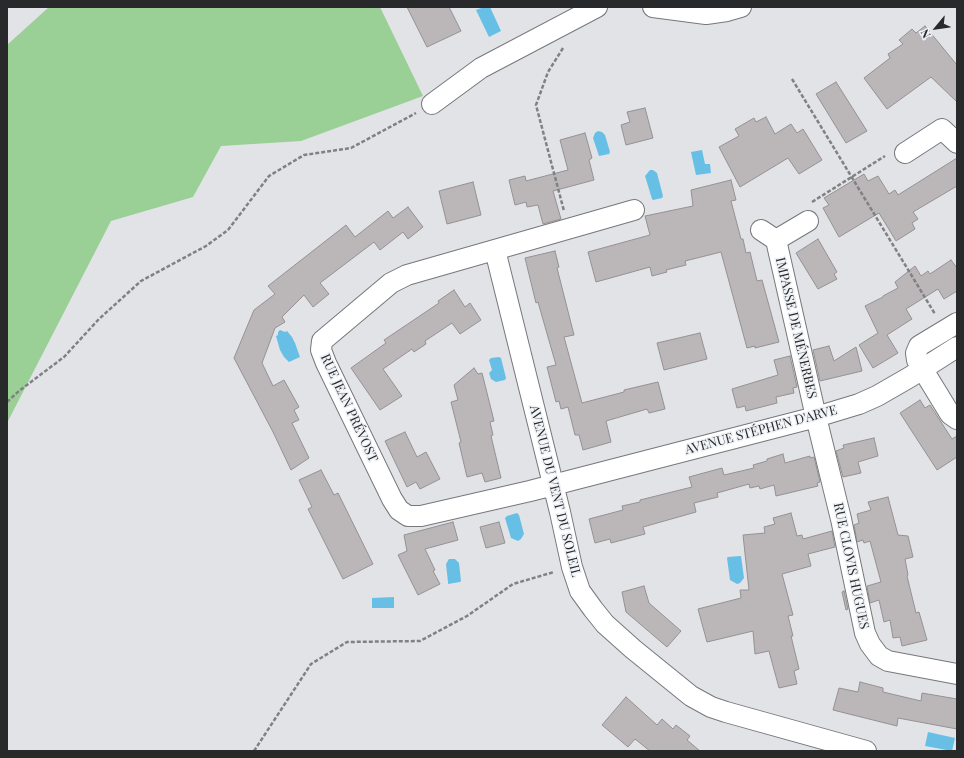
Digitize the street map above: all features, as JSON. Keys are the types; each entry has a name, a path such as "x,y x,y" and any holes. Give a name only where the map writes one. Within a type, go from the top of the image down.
{"street":[{"path":"432,104 481,68 597,7"},
{"path":"653,7 706,14 728,11 741,7"},
{"path":"905,153 942,129 957,143"},
{"name":"RUE JEAN PRÉVOST","path":"554,485 421,516 408,516 399,510 392,499 326,363 321,350 322,341 331,332 399,278 634,210"},
{"name":"IMPASSE DE MÉNERBES","path":"808,221 768,235 816,417"},
{"name":"AVENUE DU VENT DU SOLEIL","path":"495,250 554,485 572,566 580,591 605,624 691,696 711,707 726,712 866,751"},
{"path":"951,326 919,346 916,353 917,360 950,414 957,419"},
{"name":"AVENUE STÉPHEN D'ARVE","path":"554,485 816,417 860,404 877,396 957,347"},
{"name":"RUE CLOVIS HUGUES","path":"816,417 841,519 865,633 870,644 879,656 888,661 957,674"}],"path":[{"path":"565,45 548,72 536,105 569,228"},
{"path":"792,79 851,177 951,326"},
{"path":"7,402 64,357 99,319 141,281 206,246 228,230 269,176 304,154 351,148 432,104"},
{"path":"808,221 800,210 892,152 905,153"},
{"path":"254,751 311,664 347,642 420,641 467,616 513,584 572,566"}],"green space":[{"path":"49,7 380,7 423,96 301,141 221,146 193,197 111,221 7,423 7,45"}],"water":[{"path":"484,7 490,7 501,31 489,37 476,10"},
{"path":"598,131 605,135 610,152 609,154 599,156 593,138 595,133"},
{"path":"702,150 705,164 710,164 711,173 696,175 691,152"},
{"path":"650,170 657,173 663,196 662,198 652,199 645,176"},
{"path":"280,330 285,332 287,331 292,337 300,357 289,362 284,357 280,350 276,336"},
{"path":"491,358 501,358 506,378 505,380 496,382 491,379 489,373 492,370 489,360"},
{"path":"517,513 519,515 524,534 518,541 511,538 505,518"},
{"path":"741,556 744,578 737,584 730,580 727,558"},
{"path":"449,559 455,559 459,563 460,582 448,584 446,564"},
{"path":"394,597 394,608 372,608 372,598"},
{"path":"928,732 955,738 952,751 925,746"}],"building":[{"path":"407,7 449,7 461,31 427,47"},
{"path":"925,26 957,65 957,102 931,77 887,109 864,78 890,58 888,54 903,44 899,40 912,29 916,33"},
{"path":"836,82 867,131 846,143 816,94"},
{"path":"645,108 653,138 626,145 621,125 630,122 627,112"},
{"path":"766,117 775,134 791,124 797,133 803,129 822,160 799,174 788,158 740,187 719,147 739,136 735,129 754,118 756,122"},
{"path":"585,133 592,158 589,160 594,180 553,191 561,219 543,224 538,205 527,207 526,202 515,205 509,180 525,176 526,181 568,170 560,140"},
{"path":"957,158 957,186 913,212 918,219 912,223 915,229 896,241 879,213 839,237 823,208 829,205 824,198 864,174 868,181 878,176 889,194 895,190 898,195"},
{"path":"731,180 736,200 731,201 741,239 743,239 746,253 750,252 757,281 762,280 779,342 755,348 755,346 747,348 721,252 685,261 686,265 666,270 667,272 652,276 650,267 596,282 588,252 650,235 645,216 693,206 691,190"},
{"path":"473,182 481,215 447,224 439,191"},
{"path":"408,207 423,227 408,239 403,232 380,250 374,242 320,283 329,294 313,307 304,295 282,317 285,322 275,328 262,363 273,386 284,380 299,407 294,410 299,420 292,423 309,458 291,470 234,358 254,310 275,294 268,286 346,225 355,237 388,211 393,218"},
{"path":"818,239 837,272 834,274 837,279 818,289 796,253"},
{"path":"555,251 559,267 557,268 574,335 564,337 582,403 624,392 624,390 658,382 665,409 649,413 647,409 606,421 611,442 583,450 579,435 575,435 568,407 561,409 559,401 556,402 547,367 556,365 538,302 536,303 525,258"},
{"path":"951,260 957,268 957,291 944,299 938,289 906,309 912,319 887,335 898,353 873,368 859,345 878,333 865,306 898,288 895,282 915,266 921,276 928,271 930,274"},
{"path":"454,290 465,307 470,303 481,320 460,334 452,323 425,341 426,344 414,352 412,349 383,369 402,396 380,410 351,368 386,343 384,340 439,303 438,301"},
{"path":"700,333 707,359 664,370 657,343"},
{"path":"829,346 834,361 856,347 862,371 820,381 813,350"},
{"path":"790,356 797,387 793,388 794,393 776,397 777,403 746,411 745,406 737,408 732,389 778,375 774,360"},
{"path":"474,368 478,374 482,373 494,421 490,422 493,435 491,436 501,478 485,482 482,473 467,477 459,443 461,442 451,402 458,400 454,385"},
{"path":"920,400 925,408 930,405 952,439 957,436 957,457 937,470 900,413"},
{"path":"405,432 417,457 426,452 440,479 420,489 416,482 407,487 385,441"},
{"path":"874,438 878,456 858,462 861,473 843,477 836,451 844,448 843,445"},
{"path":"783,454 785,463 810,456 810,458 814,457 820,482 817,483 818,486 776,496 774,485 760,489 759,486 750,488 749,484 717,493 718,497 694,503 696,512 643,527 645,534 611,543 610,539 595,543 589,519 623,510 622,506 640,502 640,500 692,487 689,477 722,468 724,475 754,468 753,465"},
{"path":"321,470 334,495 338,493 373,564 343,579 308,509 312,507 299,480"},
{"path":"888,497 898,535 908,536 913,557 905,559 907,576 916,613 919,612 927,640 902,646 900,637 893,638 890,620 884,622 879,600 870,603 867,586 881,582 870,541 864,543 863,540 857,542 854,525 859,523 857,514 871,510 868,502"},
{"path":"791,513 797,536 802,535 803,539 832,531 835,547 808,554 811,566 782,574 793,615 788,616 799,669 794,671 797,684 779,688 769,651 755,654 753,631 707,642 698,609 741,598 740,590 749,590 743,535 765,533 764,527 775,524 773,518"},
{"path":"453,522 458,540 425,549 435,570 433,571 440,584 418,595 398,555 407,551 404,535"},
{"path":"499,522 505,543 486,548 480,527"},
{"path":"644,586 649,603 681,631 667,647 626,612 622,592"},
{"path":"844,591 848,609 846,610 842,592"},
{"path":"860,682 883,688 883,692 921,701 922,693 957,699 957,729 898,718 897,726 833,710 839,688 858,692"},
{"path":"626,697 657,725 662,719 673,729 676,725 690,736 687,740 700,751 650,751 635,739 628,747 602,725"}]}
